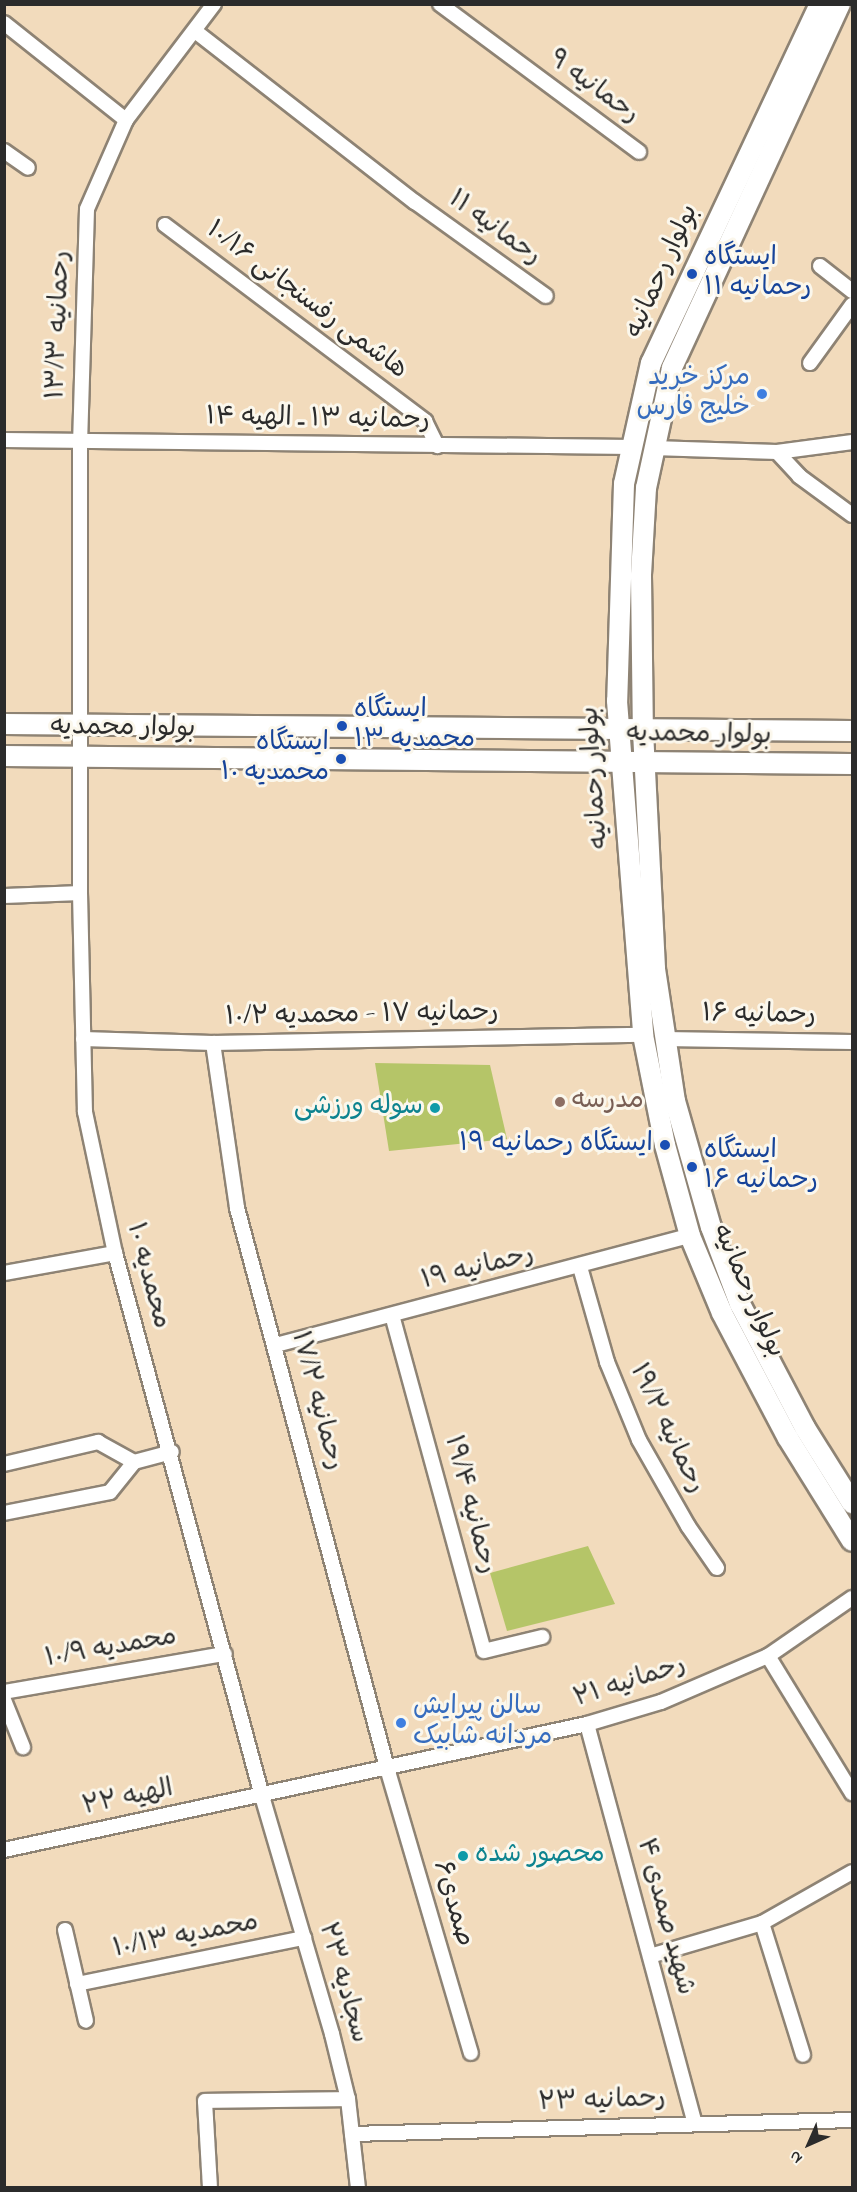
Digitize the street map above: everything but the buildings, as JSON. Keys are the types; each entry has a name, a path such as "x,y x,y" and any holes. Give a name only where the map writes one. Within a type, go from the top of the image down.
{"main road":[{"name":"بولوار رحمانیه","path":"820,4 651,363 624,484 618,574 619,730 643,1035 665,1145 690,1236 722,1313 788,1438 852,1541"},
{"name":"بولوار رحمانیه","path":"840,4 672,368 646,488 641,576 644,731 655,969 664,1039 692,1167 740,1304 805,1428 852,1503"},
{"name":"بولوار محمدیه","path":"4,724 82,722 644,731 852,731"},
{"name":"بولوار محمدیه","path":"4,756 852,764"}],"street":[{"path":"4,23 126,120 214,4"},
{"name":"رحمانیه ۹","path":"440,4 639,152"},
{"name":"رحمانیه ۱۱","path":"195,31 415,202 546,296"},
{"name":"رحمانیه ۱۳/۳","path":"82,722 80,442 87,209 126,120"},
{"path":"4,151 28,168"},
{"name":"هاشمی رفسنجانی ۱۰/۱۶","path":"165,225 425,421 437,446"},
{"path":"820,266 852,291"},
{"path":"810,363 852,305"},
{"name":"رحمانیه ۱۳ ـ الهیه ۱۴","path":"4,440 632,447"},
{"path":"653,448 777,452 852,442"},
{"path":"777,452 799,476 852,515"},
{"name":"محمدیه ۱۰","path":"82,722 80,893 85,1112 115,1253 171,1452 262,1796"},
{"path":"4,896 80,893"},
{"name":"رحمانیه ۱۷ - محمدیه ۱۰/۲","path":"83,1039 213,1043 643,1035"},
{"name":"رحمانیه ۱۶","path":"664,1039 852,1042"},
{"name":"رحمانیه ۱۷/۲","path":"213,1043 237,1208 276,1345 387,1768"},
{"name":"رحمانیه ۱۹","path":"276,1345 580,1268 690,1236"},
{"path":"4,1273 115,1253"},
{"name":"رحمانیه ۱۹/۲","path":"580,1268 607,1362 639,1440 688,1526 717,1568"},
{"name":"رحمانیه ۱۹/۴","path":"392,1315 484,1651 542,1637"},
{"path":"4,1464 98,1442 134,1462"},
{"path":"4,1513 110,1492 134,1462 171,1452"},
{"name":"رحمانیه ۲۱","path":"262,1796 586,1724 661,1702 768,1656 852,1598"},
{"name":"محمدیه ۱۰/۹","path":"4,1692 225,1654"},
{"path":"768,1656 852,1793"},
{"path":"4,1700 23,1747"},
{"name":"شهید صمدی ۴","path":"586,1724 695,2123"},
{"name":"صمدی۶","path":"387,1768 471,2053"},
{"name":"الهیه ۲۲","path":"4,1850 262,1796"},
{"name":"سجادیه ۲۳","path":"262,1796 348,2099 358,2187"},
{"path":"650,1956 762,1923 852,1872"},
{"path":"762,1923 802,2055"},
{"path":"65,1930 86,2021"},
{"name":"محمدیه ۱۰/۱۳","path":"77,1984 304,1938"},
{"path":"210,2187 205,2101 348,2099"},
{"name":"رحمانیه ۲۳","path":"352,2134 852,2120"}],"green space":[{"path":"375,1063 490,1065 507,1139 389,1151"},
{"path":"588,1546 615,1604 507,1631 490,1573"}],"place":[{"name":"ایستگاه رحمانیه ۱۱","path":"692,274"},
{"name":"مرکز خرید خلیج فارس","path":"762,394"},
{"name":"ایستگاه محمدیه ۱۳","path":"342,726"},
{"name":"ایستگاه محمدیه ۱۰","path":"341,759"},
{"name":"مدرسه","path":"560,1102"},
{"name":"سوله ورزشی","path":"435,1108"},
{"name":"ایستگاه رحمانیه ۱۹","path":"665,1145"},
{"name":"ایستگاه رحمانیه ۱۶","path":"692,1167"},
{"name":"سالن پیرایش مردانه شابیک","path":"401,1723"},
{"name":"محصور شده","path":"463,1856"}]}
